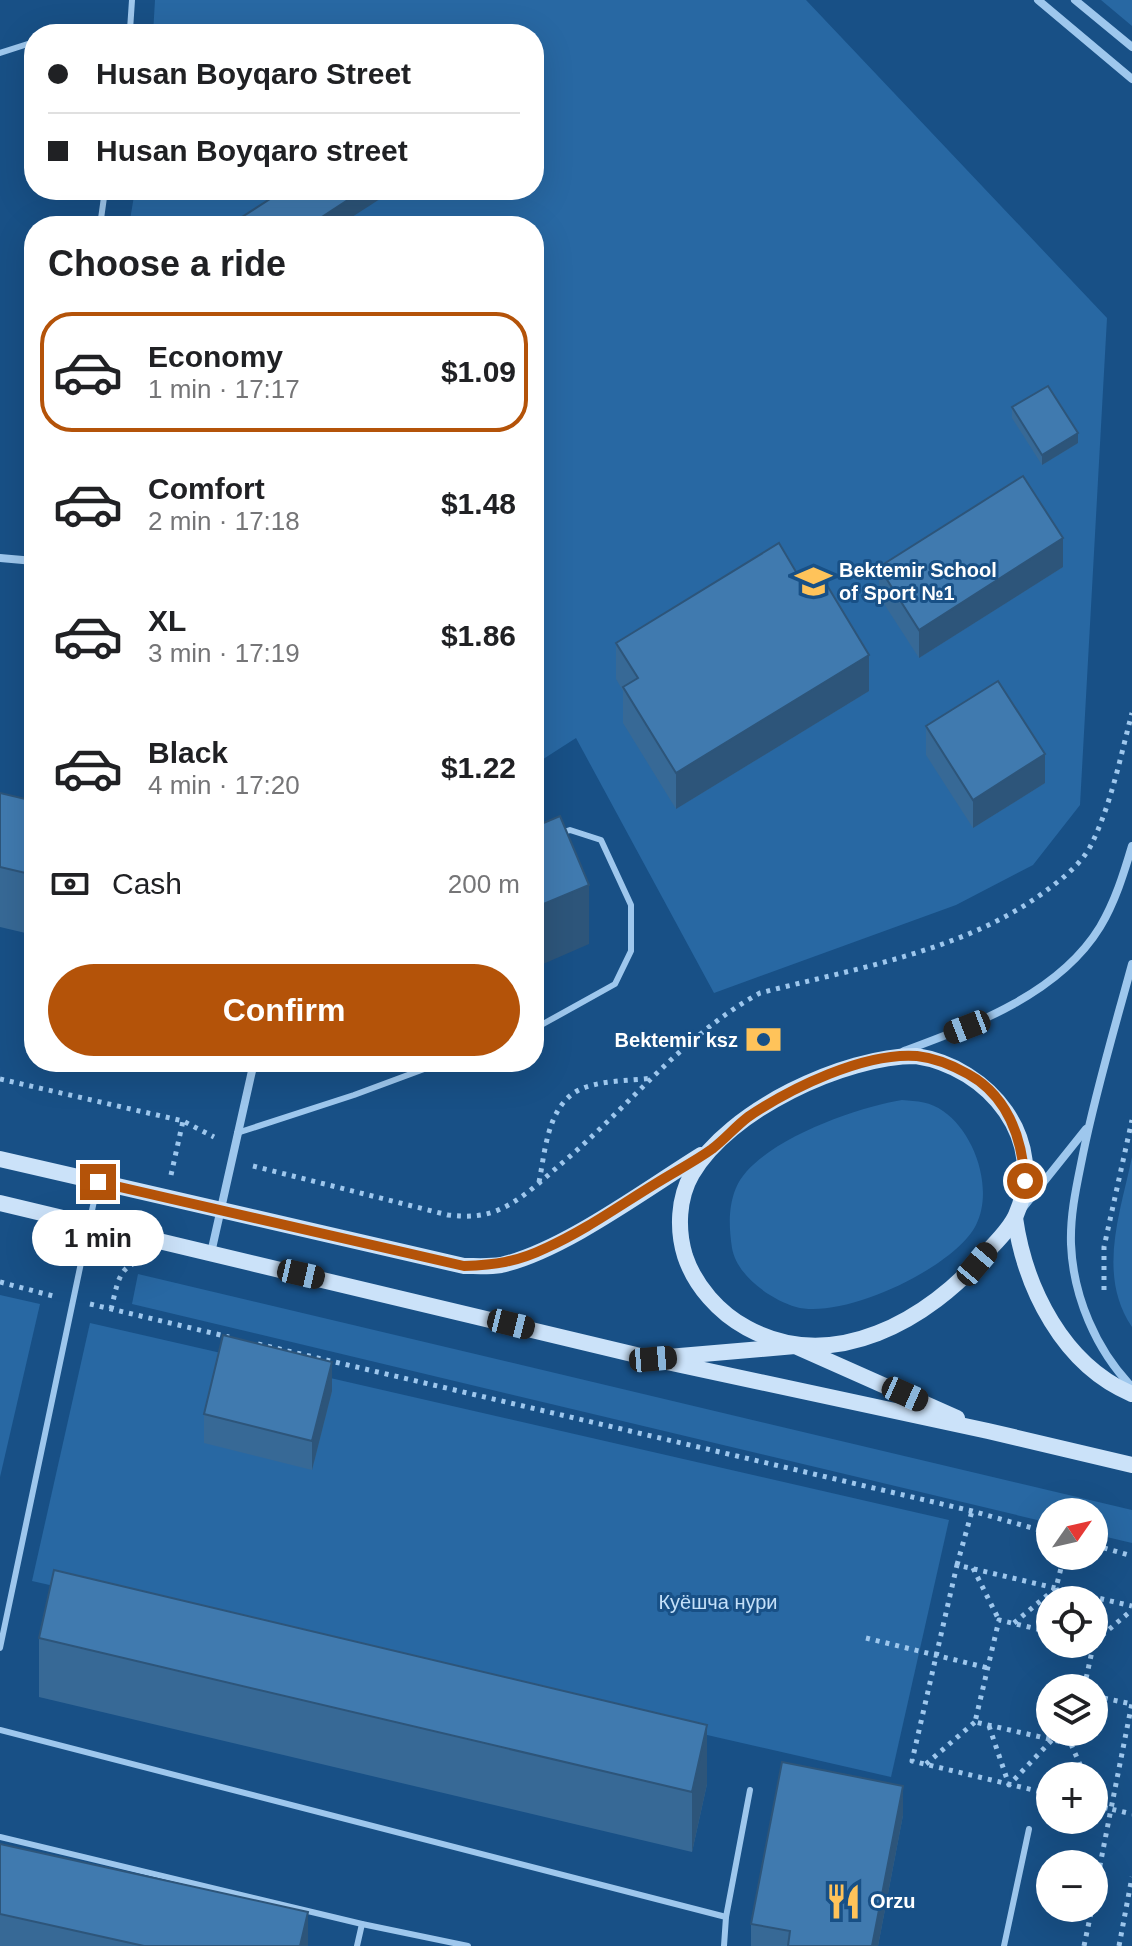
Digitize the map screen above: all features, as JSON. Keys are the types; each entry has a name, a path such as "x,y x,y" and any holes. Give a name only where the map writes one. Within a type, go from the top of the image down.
{"main road":[{"path":"0,1159 464,1266 500,1265 545,1249 586,1227 712,1149 750,1116 787,1095 841,1071 886,1058 916,1056 946,1063 976,1078 999,1100 1018,1137 1024,1166 1025,1181 1015,1218 977,1264 931,1305 877,1334 846,1344 653,1359"},
{"path":"712,1149 690,1177 684,1193 680,1227 686,1259 703,1290 728,1315 759,1334 795,1346 988,1431"},
{"path":"0,1203 653,1359 1132,1465"},
{"path":"1015,1218 1027,1269 1054,1326 1094,1372 1132,1394"}],"street":[{"path":"1038,0 1132,79"},
{"path":"1075,0 1132,47"},
{"path":"0,558 24,560"},
{"path":"886,1058 967,1027 1021,999 1054,976 1086,946 1099,928 1132,846"},
{"path":"1132,964 1089,1125 1072,1210 1071,1245 1075,1279 1100,1346 1132,1387"},
{"path":"211,1253 252,1072"},
{"path":"1015,1218 1089,1125"}],"lane":[{"path":"130,24 132,0"},
{"path":"0,53 24,45"},
{"path":"544,1023 615,984 631,951 631,905 601,840 570,830 558,834"},
{"path":"237,1133 416,1072"},
{"path":"0,1648 98,1182"},
{"path":"0,1730 726,1917"},
{"path":"724,1946 726,1917 750,1790"},
{"path":"1004,1946 1029,1829"},
{"path":"0,1837 362,1924 468,1946"},
{"path":"357,1946 362,1924"}],"path":[{"path":"0,1079 183,1121 210,1133 243,1163 258,1167 448,1215 473,1217 496,1211 515,1201 612,1120 710,1025 760,993 945,944 986,927 1032,901 1064,877 1088,850 1109,801 1132,713"},
{"path":"539,1182 552,1121 566,1100 577,1091 594,1085 653,1078"},
{"path":"1104,1295 1104,1247 1132,1120"},
{"path":"166,1198 183,1121"},
{"path":"111,1309 126,1267 134,1263 149,1266 157,1240"},
{"path":"0,1282 234,1338"},
{"path":"249,1341 972,1511 1036,1529"},
{"path":"972,1511 912,1761 1036,1791"},
{"path":"1108,1549 1132,1556"},
{"path":"957,1565 1048,1586"},
{"path":"926,1764 975,1722 988,1668 999,1620 973,1568"},
{"path":"1108,1602 1132,1608"},
{"path":"1013,1623 1036,1604"},
{"path":"1108,1629 1132,1608"},
{"path":"999,1620 1036,1629"},
{"path":"866,1638 988,1668"},
{"path":"1103,1850 1132,1704 1108,1699"},
{"path":"975,1722 1036,1736"},
{"path":"989,1725 1009,1785"},
{"path":"1009,1785 1046,1746"},
{"path":"1108,1808 1132,1814"},
{"path":"1119,1946 1132,1877"},
{"path":"1084,1946 1089,1922"}],"green space":[{"name":"Bektemir School of Sport №1","path":"155,0 806,0 1107,318 1080,805 1033,865 956,905 714,993 576,738 544,759 544,216 131,216 133,200 544,200 544,24 154,24"},
{"path":"1101,0 1132,0 1132,26"},
{"path":"902,1100 924,1102 938,1108 954,1121 972,1147 982,1179 983,1195 976,1225 964,1241 922,1273 868,1298 841,1306 816,1309 796,1307 756,1285 740,1268 732,1248 732,1203 736,1188 746,1172 763,1156 809,1130 860,1110"},
{"path":"1132,1157 1132,1327 1121,1307 1113,1265 1117,1222"},
{"path":"138,1274 1081,1498 1036,1498 1036,1520 132,1304"},
{"path":"0,1295 40,1304 0,1477"},
{"name":"Куёшча нури","path":"90,1323 949,1520 891,1777 32,1581"},
{"path":"1108,1504 1132,1510 1132,1543 1108,1537"}],"building":[{"path":"268,200 348,200 323,216 244,216"},
{"path":"1048,386 1078,433 1042,455 1012,407"},
{"path":"1023,476 1063,538 919,630 879,567"},
{"path":"779,543 799,577 816,567 869,655 676,773 623,687 638,678 616,643"},
{"path":"998,681 1045,754 973,800 926,726"},
{"path":"0,793 24,799 24,873 0,867"},
{"path":"560,816 589,885 544,904 544,823"},
{"path":"223,1335 332,1362 312,1441 204,1414"},
{"path":"54,1570 707,1725 692,1792 39,1638"},
{"path":"782,1762 903,1786 872,1946 788,1946 790,1931 751,1924"},
{"path":"0,1844 308,1912 300,1946 144,1946 0,1914"}],"place":[{"name":"Bektemir School of Sport №1","path":"813,581"},
{"name":"Bektemir ksz","path":"764,1040"},
{"name":"Orzu","path":"844,1901"}],"route":[{"path":"98,1182 464,1266 500,1265 545,1249 586,1227 712,1149 750,1116 787,1095 852,1066 901,1056 931,1058 946,1063 976,1078 999,1100 1018,1137 1025,1181"}]}
